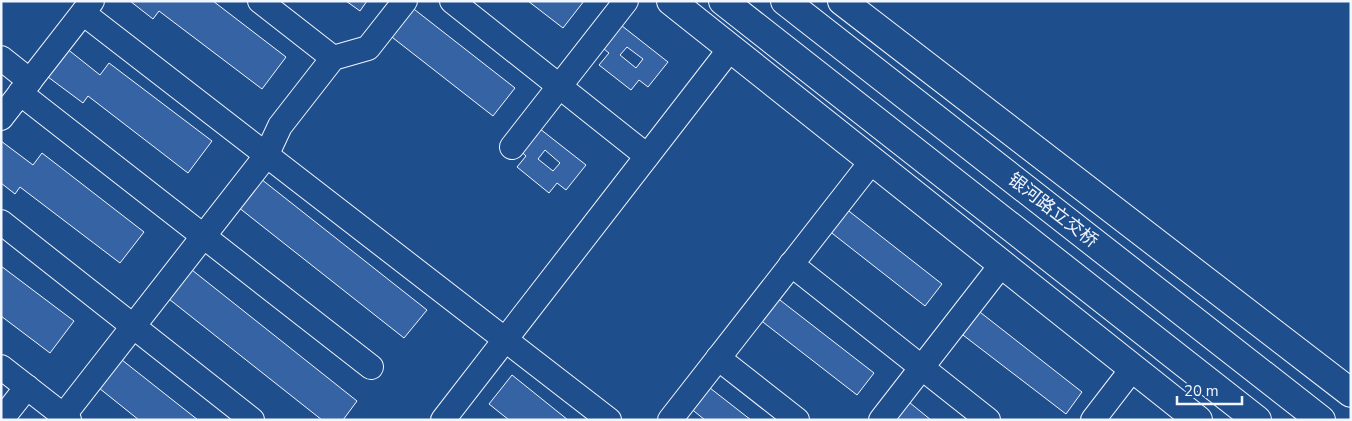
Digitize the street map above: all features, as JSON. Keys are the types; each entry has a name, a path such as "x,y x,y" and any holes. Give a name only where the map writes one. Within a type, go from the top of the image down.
{"main road":[{"path":"671,1 1198,420"},
{"path":"723,1 1257,420"},
{"name":"银河路立交桥","path":"785,1 1322,420"},
{"path":"842,1 1351,393"}],"street":[{"path":"260,1 332,58"},
{"path":"1,367 66,418 133,326 266,156 280,126 332,58 368,48 405,1"},
{"path":"452,1 647,156"},
{"path":"512,146 626,1"},
{"path":"1,118 88,7 266,156 609,420"},
{"path":"443,420 730,49"},
{"path":"1,58 25,87 203,236 371,367"},
{"path":"670,420 872,161"},
{"path":"1,222 252,420"},
{"path":"791,264 988,420"},
{"path":"881,420 1002,264"},
{"path":"718,358 797,420"},
{"path":"1093,420 1133,368"},
{"path":"2,420 27,387"}],"building":[{"path":"130,1 213,1 286,57 262,89 159,11 153,19"},
{"path":"346,1 367,1 360,11"},
{"path":"528,1 584,1 563,28"},
{"path":"410,6 515,88 493,116 388,34"},
{"path":"617,22 668,62 648,87 639,80 631,90 599,65 609,53 599,45","holes":["627,47 643,59 636,68 620,55"]},
{"path":"61,44 100,75 109,63 212,141 188,173 88,96 83,103 40,71"},
{"path":"535,125 586,165 566,190 557,183 549,193 517,167 526,156 517,148","holes":["545,150 560,163 553,171 538,159"]},
{"path":"1,141 33,165 42,153 144,232 120,263 20,187 15,194 1,183"},
{"path":"261,179 427,310 404,338 238,207"},
{"path":"836,201 942,284 925,306 819,223"},
{"path":"1,266 74,321 50,353 1,316"},
{"path":"192,270 357,401 343,420 322,420 169,299"},
{"path":"767,290 874,373 857,395 750,312"},
{"path":"976,309 1082,392 1066,414 959,332"},
{"path":"122,360 198,420 139,420 99,388"},
{"path":"512,375 568,420 509,420 489,404"},
{"path":"701,381 751,420 705,420 684,403"},
{"path":"904,398 931,420 887,420"}]}
